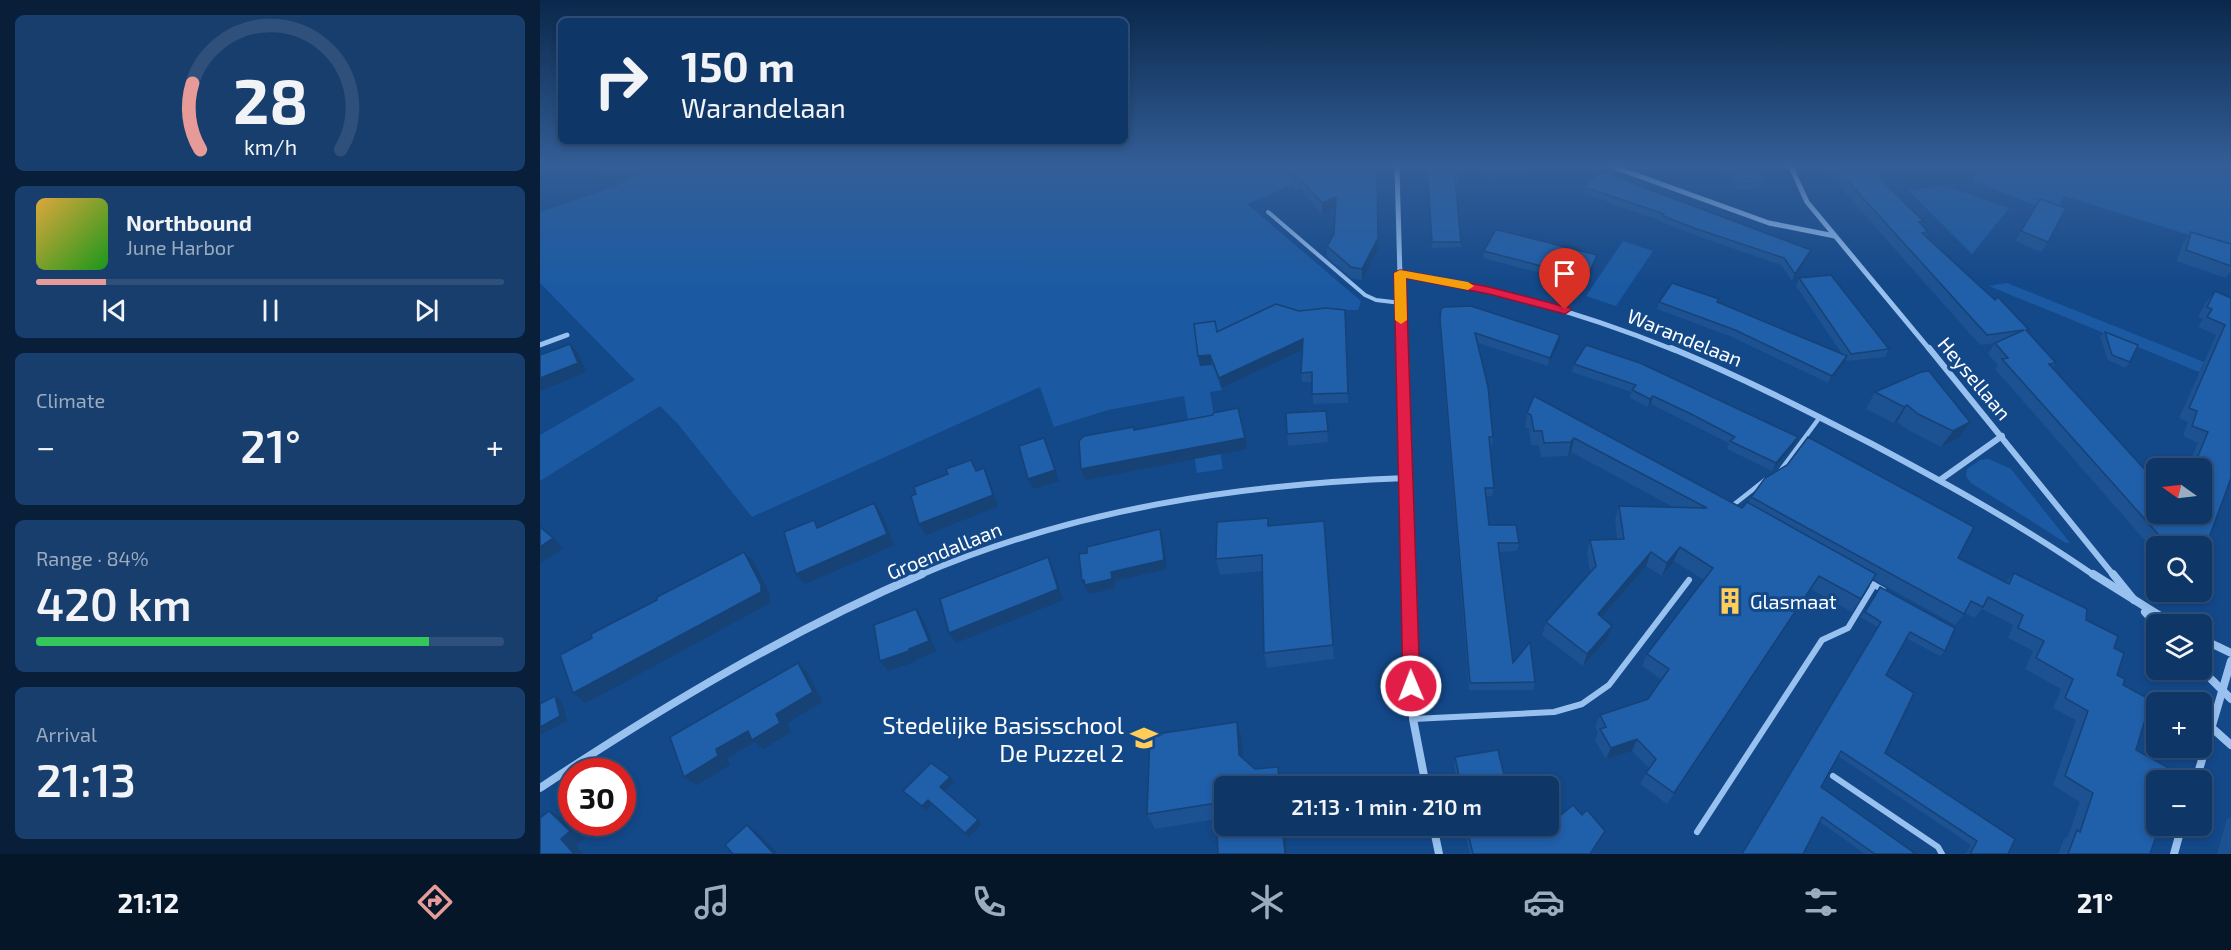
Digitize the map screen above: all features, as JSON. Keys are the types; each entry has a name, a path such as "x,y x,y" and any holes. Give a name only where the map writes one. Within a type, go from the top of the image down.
{"street":[{"path":"1398,207 1413,719 1423,776"},
{"path":"1725,207 1769,223 1836,236"},
{"name":"Heysellaan","path":"1812,207 2002,436 2140,608"},
{"name":"Warandelaan","path":"1400,273 1507,295 1595,320 1703,360 1820,417 1940,480 2038,536 2140,608 2152,614"},
{"path":"540,345 567,335"},
{"path":"1940,480 2002,436"},
{"name":"Groendallaan","path":"540,788 648,717 785,640 930,570 998,545 1084,520 1204,494 1284,484 1407,478"},
{"name":"Warandelaan","path":"2140,608 2146,614"},
{"path":"2212,644 2231,653"},
{"path":"2212,724 2231,662"},
{"path":"2212,680 2231,699"},
{"path":"2212,728 2231,745"},
{"path":"1435,836 1439,854"},
{"path":"2174,854 2179,836"}],"lane":[{"path":"1268,212 1365,296 1376,300 1401,303"},
{"path":"1778,472 1820,417"},
{"path":"1732,506 1770,477"},
{"path":"1722,501 1742,512"},
{"path":"1864,579 1893,596"},
{"path":"1413,719 1554,712 1582,704 1609,684 1689,580"},
{"path":"1697,832 1822,640 1848,628 1874,585"},
{"path":"1833,776 1938,847 1942,854"}],"shaded area":[{"path":"555,207 1250,207 1361,301 1358,310 1345,310 1221,341 1222,390 1210,392 1223,469 1197,473 1184,396 1108,410 1054,427 1040,387 752,517 678,424 660,406 540,481 540,435 635,380 540,283 540,212"},
{"path":"1925,207 2009,208 1972,254"},
{"path":"2038,207 2059,207 2056,214"},
{"path":"2099,207 2231,207 2231,248"},
{"path":"1623,241 1653,251 1616,306 1586,296"},
{"path":"2007,283 2204,362 2199,372 1989,286"},
{"path":"1989,459 2011,469 2070,543 2066,543 1971,483 1966,476 1967,469 1980,460"}],"building":[{"path":"1335,207 1378,207 1378,238 1362,269 1351,267 1327,246 1334,234"},
{"path":"1430,207 1458,207 1461,242 1432,242"},
{"path":"1643,207 1696,207 1811,250 1795,274 1784,258 1694,228 1663,216 1664,214"},
{"path":"1871,207 1909,207 1924,222 1919,222 1928,232 1922,233 1995,300 1998,297 2029,330 2026,330 2056,363 2049,364 2146,471 2146,520 2002,359 2008,358 1995,343 2024,330 1987,335"},
{"path":"2035,207 2066,208 2048,242 2021,231"},
{"path":"1495,231 1597,255 1587,278 1484,251"},
{"path":"2191,232 2231,244 2231,266 2186,250"},
{"path":"1831,275 1889,349 1851,354 1799,278"},
{"path":"1672,283 1719,299 1717,302 1847,356 1832,376 1735,330 1659,302"},
{"path":"2215,291 2231,298 2231,478 2210,536 2160,536 2149,524 2212,524 2212,458 2197,458 2208,432 2192,426 2197,411 2189,408 2225,325 2207,317 2212,309 2207,307"},
{"path":"1276,304 1299,311 1326,308 1345,310 1348,393 1312,394 1312,372 1301,373 1303,339 1219,378 1210,355 1198,356 1194,324 1215,321 1217,332"},
{"path":"1471,306 1560,335 1550,358 1475,333 1488,387 1493,437 1489,437 1494,488 1485,488 1489,525 1516,525 1519,543 1498,543 1513,663 1530,642 1535,682 1470,683 1440,319 1441,309 1444,307"},
{"path":"2105,332 2138,345 2130,362 2112,355"},
{"path":"570,344 578,363 540,378 540,355"},
{"path":"1586,345 1640,363 1798,437 1776,463 1730,441 1735,437 1691,414 1653,396 1650,399 1632,390 1636,385 1574,364"},
{"path":"1929,371 1970,422 1953,431 1918,414 1907,405 1904,407 1875,392 1921,372"},
{"path":"1534,396 1742,508 1747,502 1876,574 1861,599 1819,576 1674,793 1646,773 1656,759 1637,739 1611,748 1600,729 1606,727 1600,715 1648,699 1669,669 1647,654 1713,568 1680,547 1667,563 1651,552 1598,614 1612,626 1587,654 1546,622 1596,566 1590,540 1624,539 1619,506 1707,508 1574,438 1571,442 1544,443 1542,431 1534,431 1531,415 1527,413"},
{"path":"1238,408 1245,438 1081,469 1079,441 1084,436 1134,427 1134,430"},
{"path":"1326,411 1328,431 1287,434 1286,413"},
{"path":"1808,437 1974,527 1958,558 2009,584 2014,573 2087,609 2086,620 2118,636 2114,648 2124,653 2117,675 2125,679 2123,685 2146,697 2146,717 2136,750 2146,756 2146,758 2151,758 2172,770 2146,770 2146,836 2156,836 2150,854 2068,854 2077,830 2080,832 2093,793 2065,776 2088,711 2065,698 2073,679 2036,658 2044,641 2018,628 2023,615 1988,597 1983,607 1971,601 1964,614 1751,497 1765,478 1787,465"},
{"path":"1044,438 1055,470 1028,479 1019,446"},
{"path":"971,460 976,471 984,468 993,495 919,524 911,496 916,494 914,487 948,474 946,469"},
{"path":"874,503 887,534 796,574 784,532 814,520 817,528"},
{"path":"1268,518 1268,526 1324,521 1333,645 1264,653 1262,555 1216,559 1217,522"},
{"path":"540,527 553,538 540,547"},
{"path":"1160,529 1164,560 1111,572 1112,579 1085,585 1084,580 1082,581 1079,554 1087,553 1087,547"},
{"path":"744,552 761,585 761,592 573,693 560,655 592,638 591,634 657,600 657,597"},
{"path":"1048,557 1058,589 949,633 940,599"},
{"path":"1880,587 1955,628 1945,651 1910,632 1886,675 1914,693 1885,753 2015,839 2008,854 1970,854 1977,841 1841,751 1821,787 1916,854 1875,854 1822,817 1803,854 1742,854 1881,622 1865,612"},
{"path":"916,609 929,641 880,661 874,625"},
{"path":"798,663 813,692 776,714 780,723 752,740 748,731 716,749 718,756 684,777 670,737"},
{"path":"555,696 560,716 540,727 540,704"},
{"path":"1237,722 1239,755 1255,769 1278,767 1278,776 1214,776 1214,803 1147,814 1150,735"},
{"path":"1498,750 1504,776 1459,776 1455,757"},
{"path":"931,763 950,777 940,787 978,820 965,833 928,800 922,806 903,791"},
{"path":"1573,805 1582,815 1587,810 1605,831 1590,854 1473,854 1469,836 1559,836 1559,817"},
{"path":"549,811 558,820 558,836 564,836 561,839 574,854 540,854 540,818"},
{"path":"747,825 774,854 733,854 725,845"},
{"path":"1217,836 1283,836 1285,854 1218,854"}],"slow traffic":[{"path":"1401,320 1400,273 1468,286"}],"place":[{"name":"Glasmaat","path":"1730,601"},
{"name":"Stedelijke Basisschool De Puzzel 2","path":"1144,738"}],"route":[{"path":"1411,686 1400,273 1507,295 1565,310"}]}
